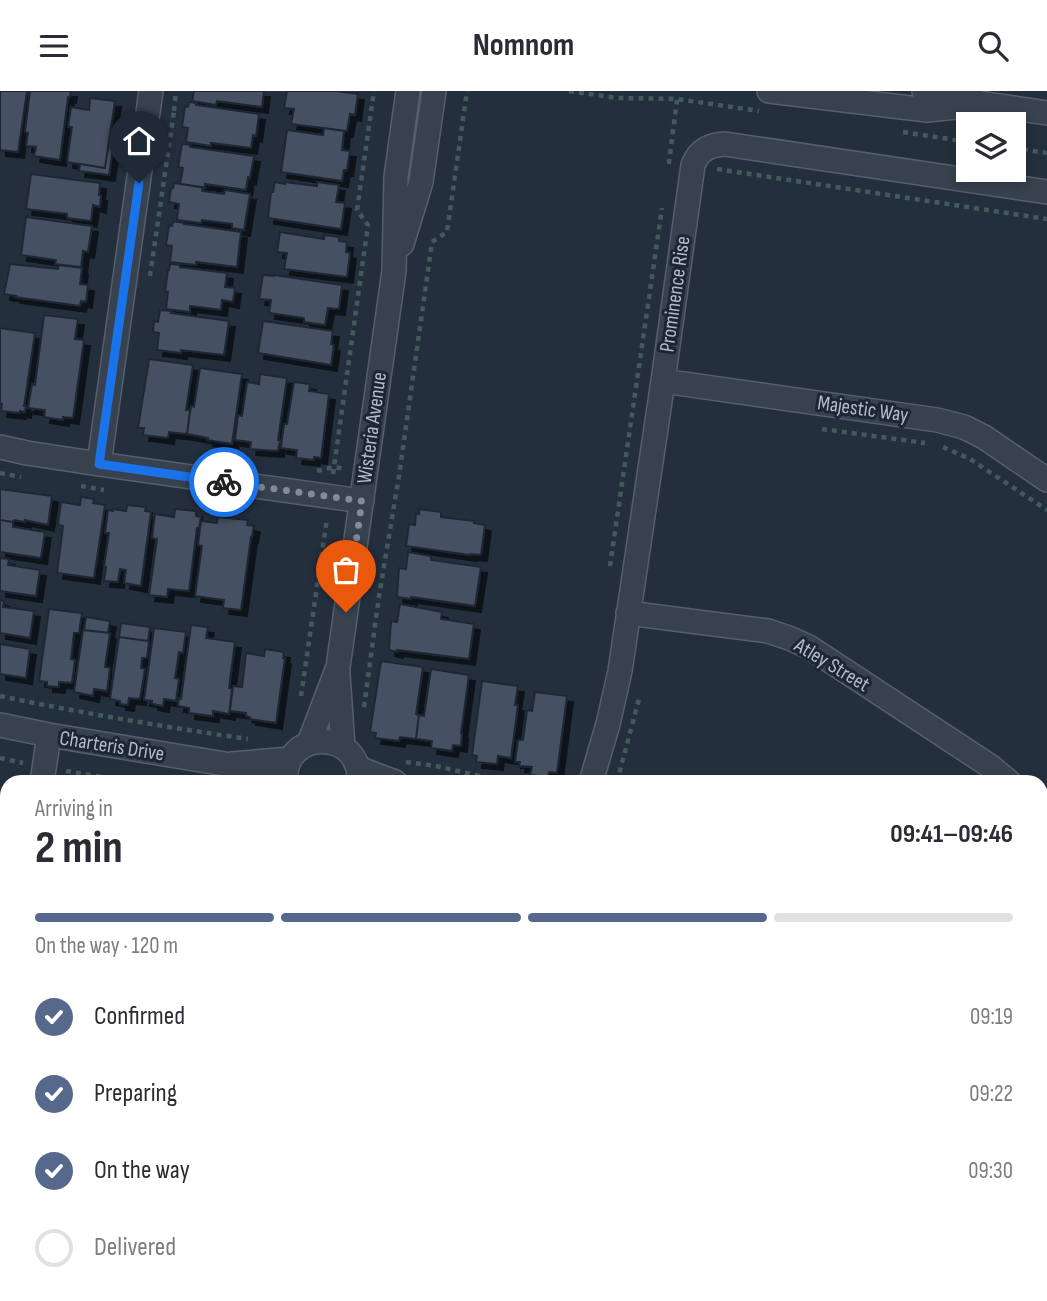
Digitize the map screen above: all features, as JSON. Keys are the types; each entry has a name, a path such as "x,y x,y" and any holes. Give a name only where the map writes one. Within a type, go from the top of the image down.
{"street":[{"path":"99,464 151,91"},
{"name":"Wisteria Avenue","path":"309,743 338,667 394,271 396,177 408,91"},
{"name":"Wisteria Avenue","path":"394,271 421,182 434,91"},
{"path":"769,91 927,110 996,101"},
{"path":"924,91 996,101 1047,113"},
{"name":"Prominence Rise","path":"593,775 620,671 695,159 713,145 725,144 1047,192"},
{"name":"Majestic Way","path":"663,381 937,420 964,427 984,437 1047,480"},
{"path":"0,447 99,464 362,501"},
{"name":"Atley Street","path":"628,613 768,631 789,638 809,647 1001,775"},
{"name":"Wisteria Avenue","path":"338,667 343,736"},
{"name":"Charteris Drive","path":"0,725 225,764 252,775"},
{"path":"43,775 49,735"},
{"path":"286,775 286,768 295,752 309,743 332,742 343,736 355,760 371,775"},
{"name":"Charteris Drive","path":"225,764 290,759"}],"path":[{"path":"318,722 298,720 368,225 357,210 374,91"},
{"path":"343,736 361,729 432,242 447,232 467,91"},
{"path":"1026,150 1047,153"},
{"path":"717,169 1047,219"},
{"path":"609,578 663,203"},
{"path":"818,428 945,447 970,459 1047,510"},
{"path":"0,696 129,721 257,740"},
{"path":"374,775 381,758 476,775"}],"building":[{"path":"0,91 27,91 18,152 0,150"},
{"path":"30,91 71,91 60,160 34,156 36,147 26,146"},
{"path":"194,91 264,91 262,107 217,101 216,105 192,101"},
{"path":"287,91 358,94 355,115 350,114 347,131 291,124 294,109 284,108"},
{"path":"90,98 115,101 105,168 67,162 72,127 68,127 71,107 89,110"},
{"path":"189,102 259,114 256,136 253,135 251,148 186,142 188,128 182,127 185,106 188,107"},
{"path":"324,128 344,131 342,150 350,151 342,181 281,172 287,130 323,135"},
{"path":"110,134 115,135 109,175 79,171 80,164 105,168"},
{"path":"182,144 254,156 246,190 205,184 205,188 180,184 183,168 178,167"},
{"path":"31,174 100,183 100,207 93,205 91,221 67,218 67,214 26,209"},
{"path":"275,182 339,185 336,202 345,203 341,229 268,218"},
{"path":"174,183 203,187 202,191 224,194 225,190 250,194 244,230 232,228 232,224 177,220 179,204 169,202"},
{"path":"26,217 92,226 88,252 83,251 81,267 55,264 56,260 21,255"},
{"path":"173,221 241,232 237,267 170,262 172,246 166,245 169,225 172,226"},
{"path":"280,232 324,239 324,235 339,237 339,241 347,242 346,252 350,253 347,277 284,269 287,253 277,252"},
{"path":"10,264 58,269 59,265 82,268 80,284 88,285 86,302 81,301 80,306 4,294"},
{"path":"170,264 227,273 225,287 235,288 233,302 222,300 221,310 190,306 190,312 166,309 168,292 165,291"},
{"path":"263,275 342,285 339,309 328,308 325,325 304,322 304,318 269,313 271,300 259,299"},
{"path":"160,310 229,321 224,355 157,350 159,333 153,332 154,321 158,322"},
{"path":"44,315 78,319 75,339 84,340 73,418 63,417 63,420 44,417 45,410 28,408 32,384 35,385"},
{"path":"263,321 333,331 331,365 258,353"},
{"path":"0,328 35,333 25,412 1,411"},
{"path":"149,359 193,365 186,410 190,410 187,434 169,432 168,438 143,435 144,428 138,428"},
{"path":"200,368 242,374 232,444 187,434"},
{"path":"260,374 287,378 278,451 250,449 251,442 235,440 238,415 242,416 247,382 259,384"},
{"path":"294,382 310,384 309,391 329,394 321,458 296,458 297,450 281,448"},
{"path":"0,489 52,496 48,525 25,520 0,520"},
{"path":"81,497 94,499 93,503 105,505 94,578 57,573 63,526 58,525 61,502 80,505"},
{"path":"127,505 146,507 145,511 151,512 141,586 124,583 126,570 120,569 118,582 104,581 109,533 105,533 108,510 126,511"},
{"path":"175,509 196,511 196,516 201,517 197,528 189,591 168,589 167,597 149,595 157,539 152,538 155,514 174,517"},
{"path":"419,509 441,512 441,517 475,521 474,523 485,525 481,555 406,546 409,524 415,525"},
{"path":"218,517 248,520 247,525 254,526 241,610 223,608 224,600 195,596 202,546 198,545 201,521 217,523"},
{"path":"0,520 13,522 13,527 45,532 41,558 0,552"},
{"path":"408,552 431,556 431,560 481,567 475,606 397,597 399,568 406,569"},
{"path":"0,558 9,559 8,565 40,570 36,596 0,591"},
{"path":"0,600 4,601 3,607 34,611 30,638 0,633"},
{"path":"400,604 442,612 441,619 474,624 469,659 389,650 391,621 397,622"},
{"path":"49,609 82,613 79,633 74,633 72,683 59,682 59,687 47,686 47,682 39,681"},
{"path":"86,617 110,621 108,633 84,630"},
{"path":"121,623 150,627 148,641 119,637"},
{"path":"191,625 208,627 206,638 235,642 229,688 232,689 229,714 213,711 213,716 189,713 189,708 178,706"},
{"path":"154,628 186,632 183,653 179,652 175,678 179,679 176,701 164,699 163,706 144,700"},
{"path":"83,630 110,633 105,667 110,668 107,691 94,689 93,696 74,692"},
{"path":"119,637 149,641 147,658 142,658 141,668 145,669 140,699 129,698 128,705 110,699"},
{"path":"0,644 30,649 26,678 0,674"},
{"path":"265,649 284,652 285,658 276,723 250,719 246,713 230,711 233,686 242,687 246,653 264,656"},
{"path":"381,661 423,667 416,714 419,715 416,739 400,737 399,741 375,738 376,733 370,732"},
{"path":"431,669 469,675 461,746 453,745 452,751 431,748 432,741 416,739 419,715 424,716"},
{"path":"482,681 518,686 511,758 498,756 497,764 476,762 477,756 472,755"},
{"path":"535,692 567,696 557,773 530,775 532,767 519,766 520,762 515,762 518,740 523,740 527,710 532,711"}],"way so far":[{"path":"224,482 362,501 346,612"}],"route":[{"path":"139,183 99,464 224,482"}]}
